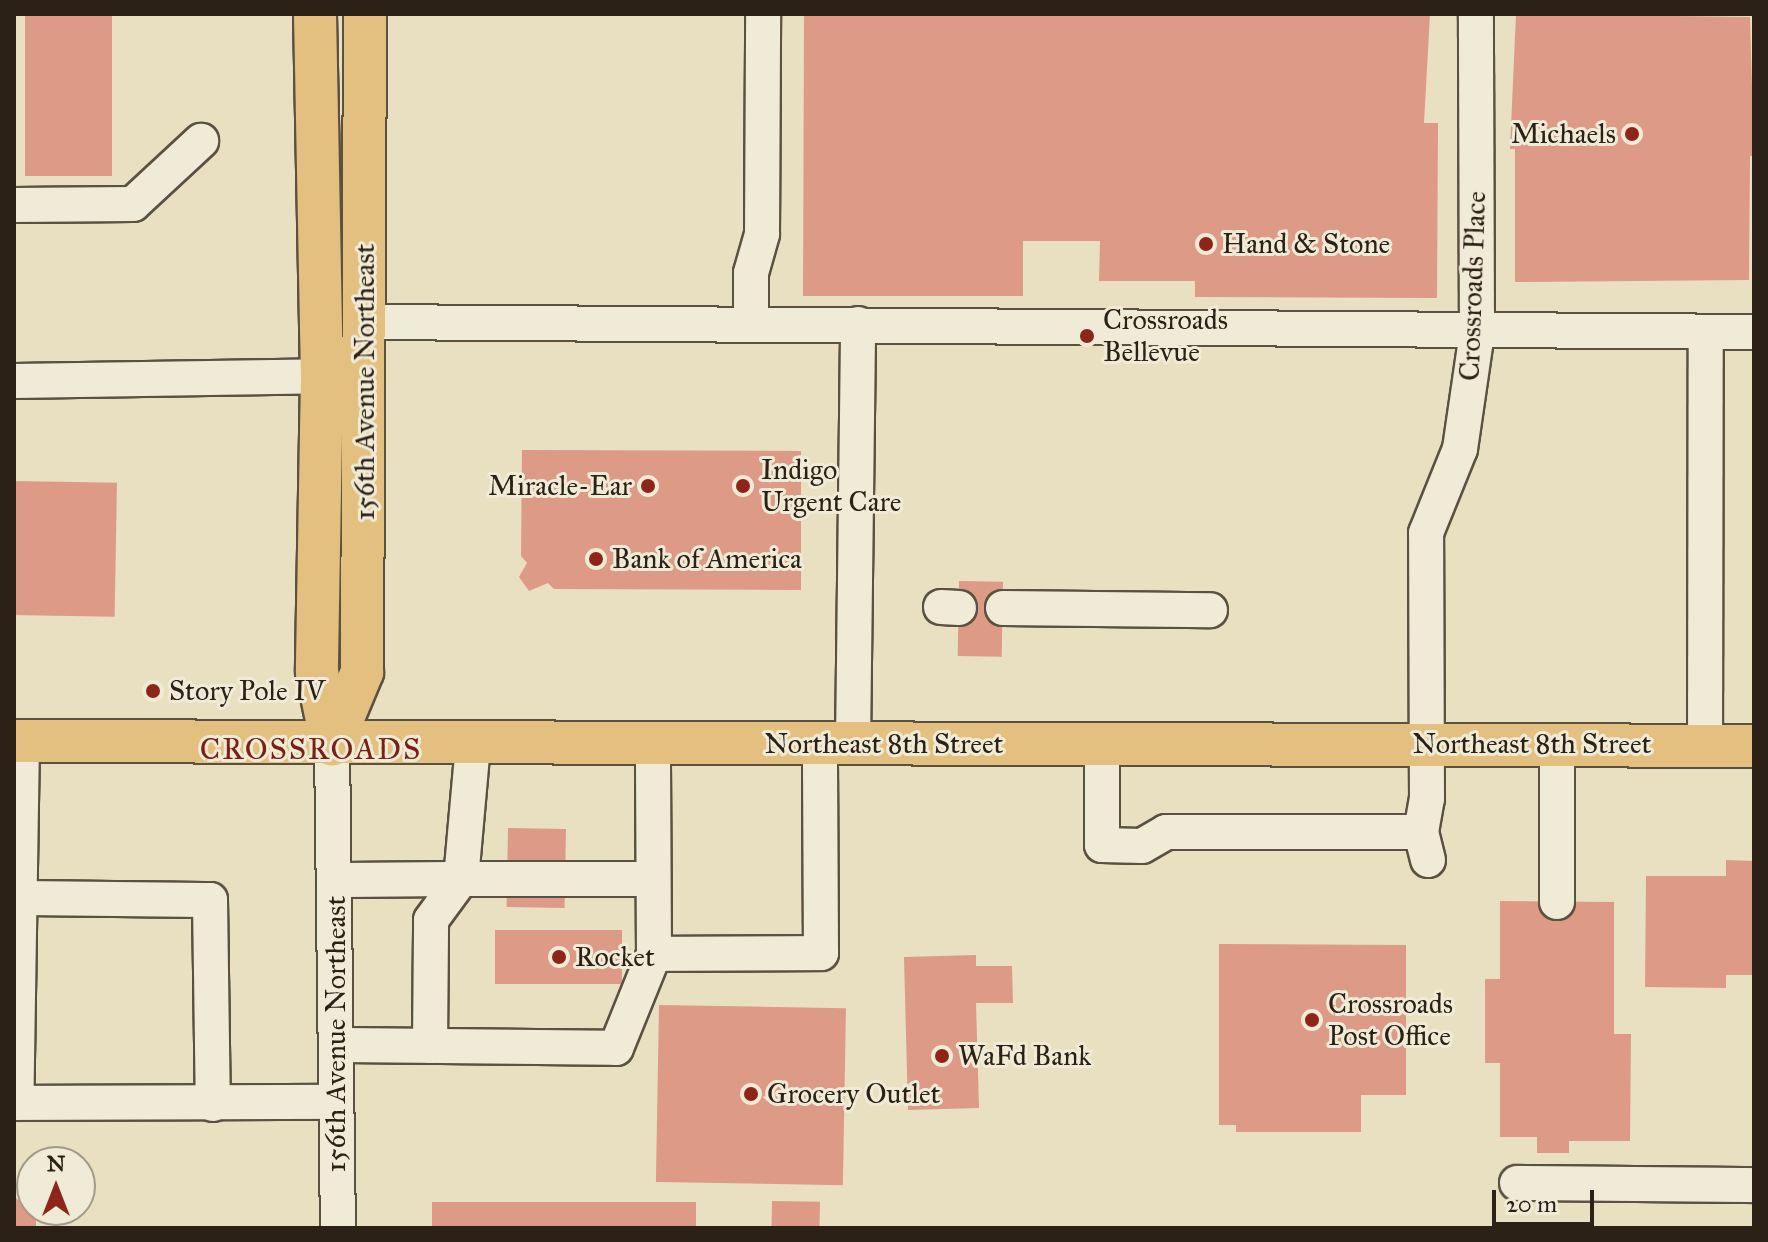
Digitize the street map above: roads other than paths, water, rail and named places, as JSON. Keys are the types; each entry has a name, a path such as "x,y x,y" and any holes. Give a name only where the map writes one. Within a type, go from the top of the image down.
{"main road":[{"name":"156th Avenue Northeast","path":"315,14 322,376 317,672 332,744"},
{"name":"156th Avenue Northeast","path":"332,744 362,672 367,322 365,14"},
{"name":"Northeast 8th Street","path":"18,741 1754,746"}],"street":[{"path":"751,321 751,273 762,234 763,14"},
{"name":"Crossroads Place","path":"1102,744 1102,845 1142,846 1166,832 1425,846 1426,533 1460,449 1477,332 1476,14"},
{"path":"14,205 25,209 133,204 201,141"},
{"path":"367,322 751,321 1477,332 1754,332"},
{"path":"654,954 821,953 836,744 858,324"},
{"path":"1705,746 1706,332"},
{"path":"14,381 322,376"},
{"path":"1003,608 1210,610"},
{"path":"18,741 16,1103 336,1102"},
{"name":"156th Avenue Northeast","path":"332,744 338,1228"},
{"path":"430,1046 431,920 461,879 473,744"},
{"path":"337,1045 616,1048 654,954 653,744"},
{"path":"1557,744 1557,902"},
{"path":"335,880 653,879"},
{"path":"17,880 210,900 213,1104"},
{"path":"1517,1183 1754,1185"}],"place":[{"name":"Michaels","path":"1632,134"},
{"name":"Hand & Stone","path":"1206,244"},
{"name":"Crossroads Bellevue","path":"1087,336"},
{"name":"Miracle-Ear","path":"648,486"},
{"name":"Indigo Urgent Care","path":"743,486"},
{"name":"Bank of America","path":"596,559"},
{"name":"Story Pole IV","path":"153,691"},
{"name":"Rocket","path":"559,957"},
{"name":"Crossroads Post Office","path":"1312,1020"},
{"name":"WaFd Bank","path":"942,1056"},
{"name":"Grocery Outlet","path":"751,1094"}],"district":[{"name":"CROSSROADS","path":"311,749"}]}
